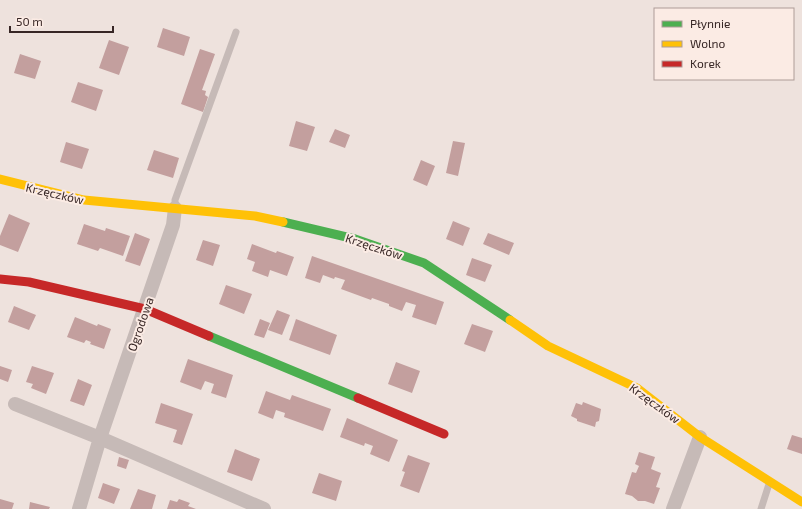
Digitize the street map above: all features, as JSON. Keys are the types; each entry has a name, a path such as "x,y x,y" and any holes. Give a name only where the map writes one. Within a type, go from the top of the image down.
{"street":[{"name":"Krzęczków","path":"0,180 84,200 255,216 300,225 355,239 424,263 548,346 637,388 700,437 802,502"},
{"name":"Ogrodowa","path":"79,509 100,438 173,225 175,208"},
{"path":"0,279 29,282 83,296 145,309 444,434"},
{"path":"15,404 100,438 264,509"},
{"path":"673,509 700,437"}],"lane":[{"path":"175,208 175,200 236,32"},
{"path":"761,509 770,482"}],"building":[{"path":"163,28 190,37 184,56 157,47"},
{"path":"109,40 129,47 119,75 99,68"},
{"path":"200,49 215,54 202,90 206,91 205,95 208,97 203,112 181,104"},
{"path":"20,54 41,61 35,79 14,73"},
{"path":"78,82 103,90 96,111 71,102"},
{"path":"296,121 315,127 307,151 289,146"},
{"path":"335,129 350,135 345,148 329,142"},
{"path":"453,141 465,143 458,176 446,173"},
{"path":"66,142 89,149 82,169 60,162"},
{"path":"154,150 179,158 173,178 147,170"},
{"path":"421,160 435,166 427,186 413,180"},
{"path":"9,214 30,223 18,252 0,245 0,236"},
{"path":"453,221 470,228 463,246 446,239"},
{"path":"84,224 105,231 106,228 130,236 123,256 100,248 98,251 77,244"},
{"path":"135,233 150,239 140,266 125,261"},
{"path":"488,233 514,243 509,255 483,244"},
{"path":"203,240 220,245 213,266 196,260"},
{"path":"252,244 276,253 277,251 294,257 287,276 270,270 268,277 252,271 255,262 247,259"},
{"path":"312,256 444,302 436,325 412,317 416,305 406,302 402,311 389,306 389,304 372,298 371,300 341,289 345,280 335,277 334,279 323,275 320,283 305,278"},
{"path":"472,258 492,265 485,282 466,275"},
{"path":"226,285 252,294 244,314 219,304"},
{"path":"14,306 36,315 29,330 8,322"},
{"path":"277,310 290,315 282,335 268,330"},
{"path":"75,317 97,326 98,324 111,329 104,349 90,344 91,342 86,340 84,343 67,337"},
{"path":"260,319 270,323 264,338 254,335"},
{"path":"296,319 337,335 330,355 289,340"},
{"path":"472,324 493,331 485,352 464,344"},
{"path":"188,359 233,375 226,398 211,393 214,384 205,381 201,390 180,382"},
{"path":"396,362 420,371 412,393 388,384"},
{"path":"0,366 12,370 8,382 0,379"},
{"path":"32,366 54,373 46,394 31,388 33,384 26,382"},
{"path":"78,379 92,385 84,406 70,401"},
{"path":"266,391 290,400 292,395 331,409 323,431 284,417 285,413 276,410 273,419 258,413"},
{"path":"583,402 601,409 599,421 596,422 595,427 577,421 577,419 571,416 576,403 582,405"},
{"path":"161,403 193,414 182,445 173,442 177,430 155,423"},
{"path":"347,418 398,440 389,462 370,454 373,446 365,443 364,446 340,437"},
{"path":"792,435 802,438 802,454 787,449"},
{"path":"235,449 260,459 252,481 227,472"},
{"path":"639,452 655,457 651,469 661,473 656,487 660,488 654,504 645,501 638,501 632,496 625,494 632,472 636,473 639,466 635,464"},
{"path":"408,455 430,463 419,493 400,486 405,472 402,471"},
{"path":"119,457 129,460 126,469 117,466"},
{"path":"319,473 342,481 336,501 312,493"},
{"path":"103,483 120,489 114,504 98,498"},
{"path":"138,489 156,495 152,509 130,509"},
{"path":"0,499 14,503 12,509 0,509"},
{"path":"179,499 190,503 188,506 196,509 167,509 170,500 177,502"},
{"path":"30,502 50,507 49,509 29,509"}],"traffic: fast":[{"path":"283,222 355,239 424,263 510,320"},
{"path":"209,336 358,398"}],"traffic: slow":[{"path":"0,179 84,200 255,216 283,222"},
{"path":"510,320 548,346 637,388 700,437 802,502"}],"traffic: jam":[{"path":"0,279 29,282 145,309 209,336"},
{"path":"358,398 444,434"}]}
